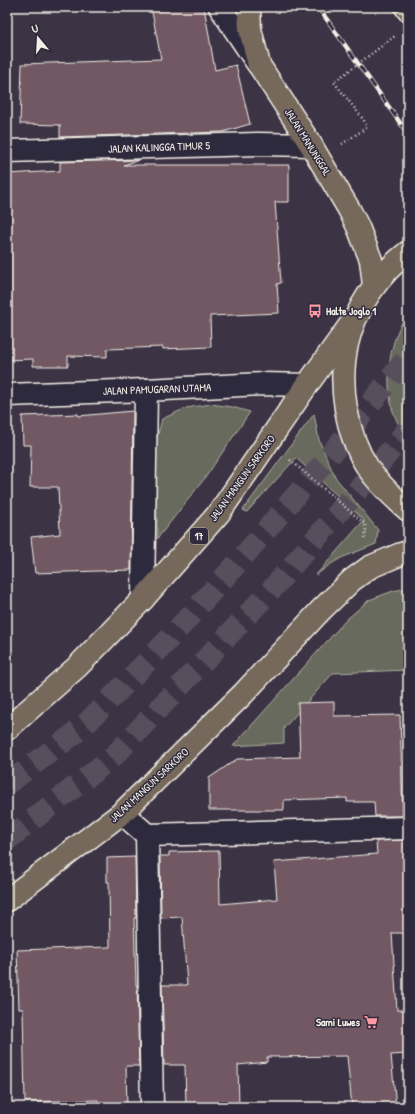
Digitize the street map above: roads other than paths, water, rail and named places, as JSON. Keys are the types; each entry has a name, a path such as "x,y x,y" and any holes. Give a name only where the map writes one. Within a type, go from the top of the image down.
{"main road":[{"path":"249,7 250,29 259,66"},
{"name":"JALAN MANUNGGAL","path":"259,66 311,145 358,227 371,260 374,286"},
{"name":"17","path":"408,252 395,262 374,286 358,314 347,344 343,376 345,408 354,439 368,468 388,493 408,510"},
{"name":"JALAN MANGUN SARKORO","path":"7,729 77,666 143,599 219,513 358,314"},
{"name":"JALAN MANGUN SARKORO","path":"7,900 122,814 243,694 320,610 352,580 370,567 408,552"}],"street":[{"name":"JALAN MANUNGGAL","path":"220,7 259,66"},
{"name":"JALAN KALINGGA TIMUR 5","path":"7,151 258,144 311,145"},
{"name":"JALAN PAMUGARAN UTAMA","path":"7,395 264,384 307,385"},
{"path":"143,599 146,390"},
{"path":"122,814 147,835 408,828"},
{"path":"147,835 152,1107"}],"tunnel":[{"path":"7,784 82,728 170,638 249,550 328,458 408,356"},
{"path":"7,840 115,755 273,588 357,491 408,429"}],"railway":[{"path":"318,7 408,134"}],"place":[{"name":"Halte Joglo 1","path":"315,311"},
{"name":"Sami Luwes","path":"371,1022"}]}
